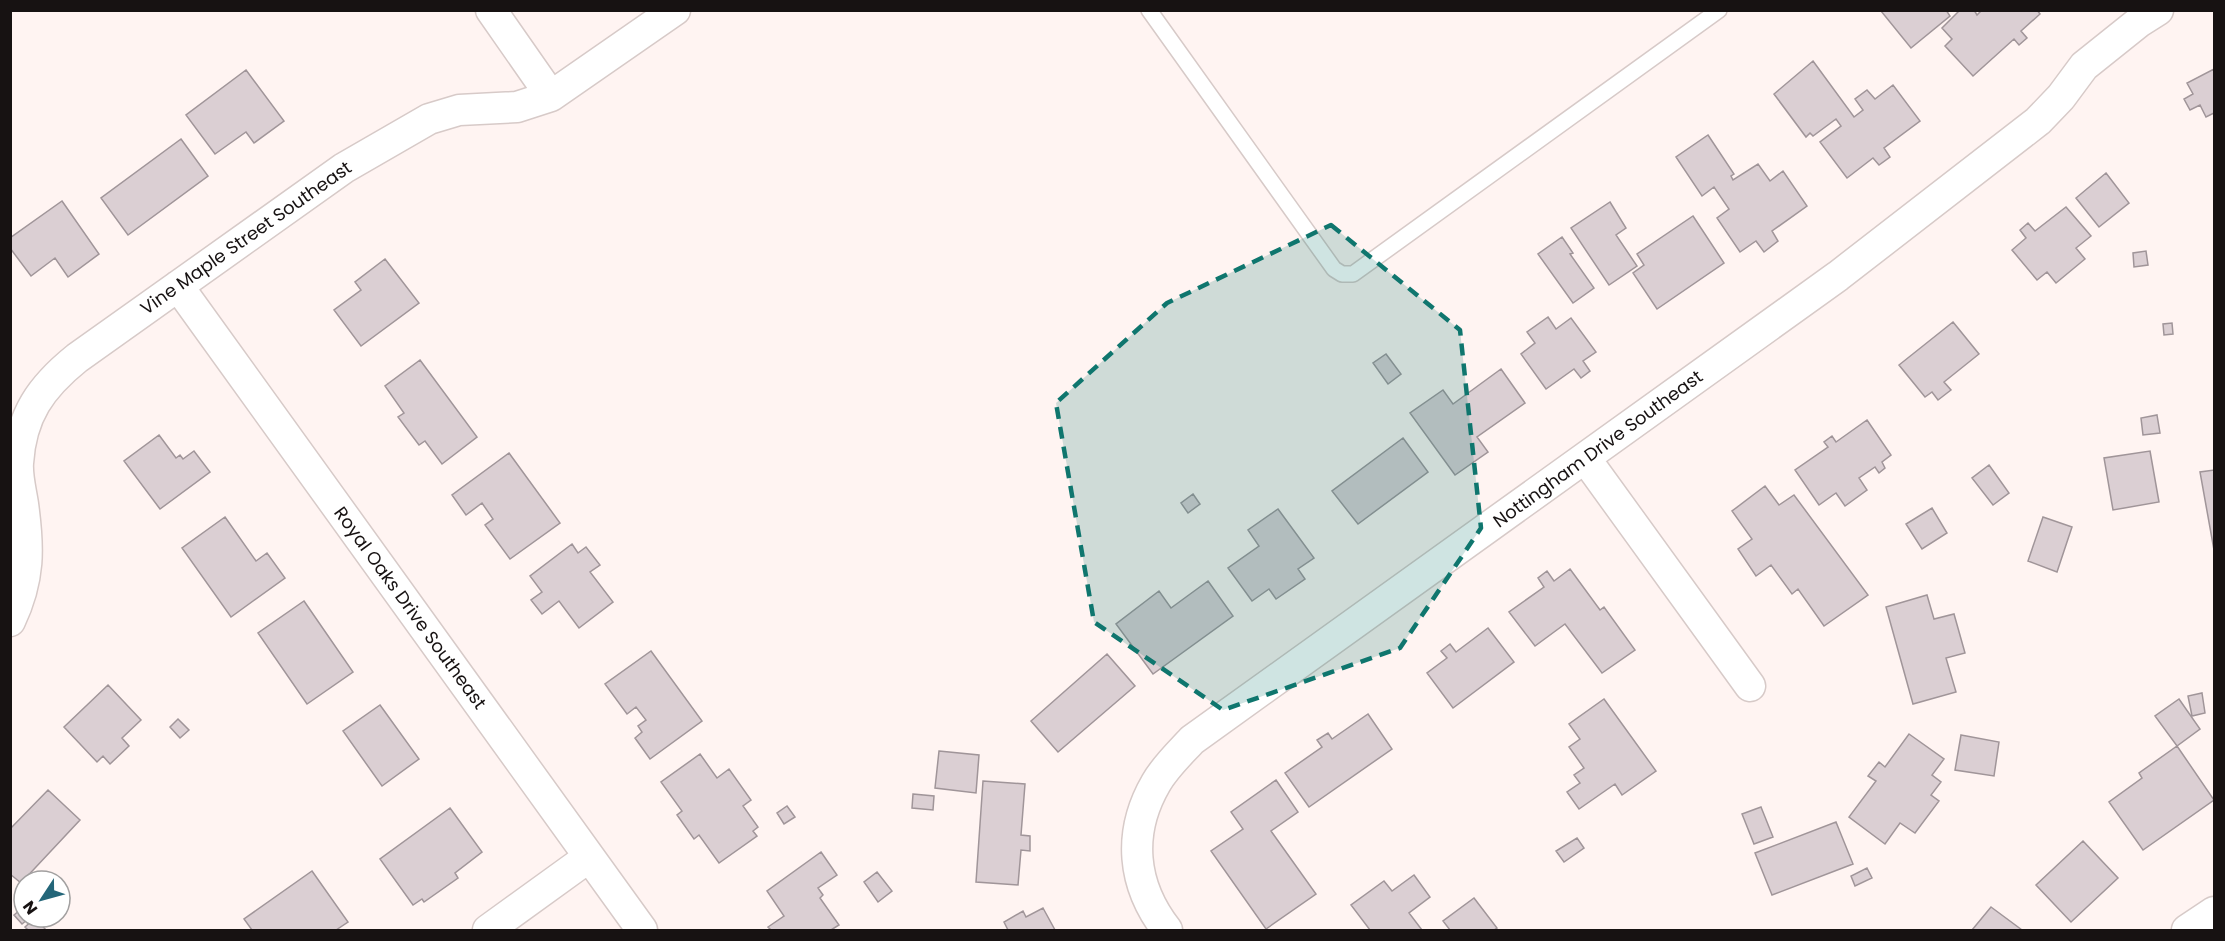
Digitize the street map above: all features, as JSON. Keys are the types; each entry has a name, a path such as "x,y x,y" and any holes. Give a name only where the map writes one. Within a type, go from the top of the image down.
{"street":[{"path":"491,10 551,96"},
{"name":"Vine Maple Street Southeast","path":"10,621 18,604 26,574 28,543 18,465 22,433 34,404 52,378 76,358 344,168 429,119 459,110 518,107 551,96 675,10"},
{"name":"Nottingham Drive Southeast","path":"1167,930 1145,893 1138,865 1136,835 1156,782 1192,740 1838,276 2029,128 2061,97 2084,66 2139,22 2158,10"},
{"name":"Royal Oaks Drive Southeast","path":"178,286 642,930"},
{"path":"1585,458 1750,686"},
{"path":"488,930 589,856"},
{"path":"2187,930 2214,912"}],"lane":[{"path":"1149,10 1334,269 1342,273 1353,273 1719,10"}],"highlighted area":[{"path":"1331,225 1460,330 1481,528 1400,648 1223,710 1094,622 1056,403 1167,303"}],"building":[{"path":"1946,10 1950,16 1911,48 1881,11"},
{"path":"1960,10 1974,10 1977,15 1982,10 2037,10 2040,14 2021,31 2027,38 2019,45 2014,39 1973,76 1945,46 1952,39 1942,28"},
{"path":"1813,61 1854,117 1863,110 1855,99 1867,90 1875,99 1893,85 1920,121 1884,148 1890,157 1879,165 1873,158 1847,178 1820,142 1841,126 1836,119 1813,136 1810,133 1806,137 1774,94"},
{"path":"2214,69 2214,113 2206,117 2200,105 2190,110 2184,99 2193,94 2187,83"},
{"path":"246,70 284,121 254,143 246,132 215,154 186,115"},
{"path":"1708,135 1734,174 1731,176 1733,180 1758,164 1770,181 1783,171 1807,206 1772,231 1778,241 1764,252 1756,241 1740,252 1717,218 1729,209 1714,187 1702,196 1676,157"},
{"path":"181,139 208,176 128,235 101,198"},
{"path":"2106,173 2129,203 2099,227 2076,198"},
{"path":"62,201 99,254 68,277 55,258 31,276 10,248 10,238"},
{"path":"1610,202 1626,228 1616,235 1637,266 1609,285 1571,228"},
{"path":"2066,207 2091,236 2076,248 2085,259 2056,283 2047,272 2037,280 2012,250 2026,238 2020,230 2028,223 2035,231"},
{"path":"1693,216 1724,263 1657,309 1633,273 1644,265 1637,254"},
{"path":"1562,237 1573,253 1570,254 1594,288 1573,303 1538,254"},
{"path":"2146,251 2148,265 2134,267 2133,253"},
{"path":"385,259 419,303 361,346 334,310 361,290 355,282"},
{"path":"1548,317 1556,329 1571,318 1596,352 1583,361 1590,371 1581,378 1574,369 1546,389 1521,354 1535,343 1527,332"},
{"path":"1953,322 1979,354 1944,382 1951,390 1938,400 1932,392 1925,397 1899,365"},
{"path":"2172,323 2173,334 2164,335 2163,324"},
{"path":"1386,354 1401,374 1388,384 1373,363"},
{"path":"420,360 477,437 442,464 425,441 419,445 398,417 404,413 385,386"},
{"path":"1501,369 1525,403 1477,437 1488,452 1455,475 1410,413 1443,390 1453,404"},
{"path":"2157,415 2160,433 2143,435 2141,418"},
{"path":"1867,420 1891,455 1882,462 1885,468 1879,473 1875,467 1859,478 1867,490 1845,506 1836,493 1819,505 1795,470 1828,447 1824,442 1832,436 1836,442"},
{"path":"159,435 176,458 180,455 183,459 194,451 210,472 160,509 124,461"},
{"path":"1403,438 1428,472 1358,524 1332,491"},
{"path":"2150,451 2159,502 2113,510 2104,458"},
{"path":"509,453 560,523 510,559 485,525 493,519 482,503 466,515 452,495"},
{"path":"1989,465 2009,493 1993,505 1972,478"},
{"path":"2214,470 2214,550 2200,472"},
{"path":"1765,486 1779,505 1794,495 1868,595 1824,626 1798,589 1792,594 1771,565 1756,576 1738,549 1752,539 1732,511"},
{"path":"1193,494 1200,504 1188,513 1181,503"},
{"path":"1932,508 1947,533 1922,549 1906,524"},
{"path":"1278,509 1314,558 1298,569 1305,579 1276,599 1269,589 1252,601 1228,568 1259,546 1248,530"},
{"path":"225,517 256,561 267,553 285,578 231,617 182,548"},
{"path":"2043,517 2072,527 2057,572 2028,561"},
{"path":"572,544 578,553 586,547 600,565 590,572 613,602 579,628 559,601 542,614 531,600 542,592 530,576"},
{"path":"1570,569 1600,610 1604,607 1635,650 1602,673 1565,624 1535,646 1509,612 1544,587 1538,578 1547,571 1554,581"},
{"path":"1208,581 1233,616 1153,674 1116,624 1159,591 1171,608"},
{"path":"1927,595 1934,619 1954,614 1965,653 1946,658 1956,692 1913,704 1886,607"},
{"path":"304,601 353,672 307,704 258,633"},
{"path":"1488,628 1514,662 1453,708 1427,673 1447,658 1441,651 1450,644 1456,652"},
{"path":"651,651 702,721 650,759 635,738 642,732 638,726 646,720 636,707 627,714 605,684"},
{"path":"1107,654 1135,686 1058,752 1031,721"},
{"path":"108,685 141,720 122,738 129,746 110,764 103,756 97,762 64,727"},
{"path":"2202,693 2205,713 2192,716 2188,696"},
{"path":"1604,699 1656,771 1622,795 1615,784 1579,809 1567,792 1580,783 1574,775 1584,768 1569,747 1580,739 1569,724"},
{"path":"2179,699 2200,729 2177,746 2155,716"},
{"path":"380,705 419,759 382,786 343,731"},
{"path":"1368,714 1392,749 1309,807 1285,773 1322,747 1317,740 1328,733 1332,739"},
{"path":"178,719 189,730 180,738 170,727"},
{"path":"1909,734 1944,759 1932,775 1941,782 1931,795 1939,801 1915,833 1900,823 1885,844 1849,817 1876,781 1868,776 1879,762 1885,767"},
{"path":"1961,735 1999,742 1994,776 1955,770"},
{"path":"2177,746 2214,800 2143,850 2109,802 2142,778 2139,773"},
{"path":"939,751 979,755 976,793 935,788"},
{"path":"700,754 717,778 729,769 751,800 743,806 758,827 753,831 757,836 719,863 699,835 694,839 677,815 682,811 661,782"},
{"path":"1276,780 1298,812 1271,831 1316,894 1266,929 1211,851 1243,829 1231,812"},
{"path":"983,781 1025,784 1021,835 1030,836 1030,851 1021,850 1018,885 976,882"},
{"path":"48,790 80,820 34,869 12,869 12,876 10,874 10,829"},
{"path":"913,794 934,796 933,810 912,808"},
{"path":"787,806 795,817 784,824 777,813"},
{"path":"1761,807 1773,837 1754,844 1742,814"},
{"path":"450,808 482,852 455,873 458,878 424,902 422,899 413,905 380,859"},
{"path":"1836,822 1853,864 1772,895 1755,853"},
{"path":"1577,838 1584,848 1564,862 1556,851"},
{"path":"2083,841 2118,878 2071,922 2036,885"},
{"path":"821,852 837,875 818,888 823,895 820,898 839,925 831,930 771,930 768,927 784,916 767,891"},
{"path":"1867,868 1872,878 1855,886 1851,876"},
{"path":"312,871 348,922 336,930 252,930 244,919"},
{"path":"877,872 892,891 878,902 864,882"},
{"path":"1414,875 1430,897 1409,913 1422,930 1370,930 1351,905 1384,881 1392,891"},
{"path":"1474,898 1497,928 1494,930 1450,930 1443,921"},
{"path":"1991,907 2022,930 1972,930"},
{"path":"1043,908 1055,930 1008,930 1004,922 1023,911 1026,917"}]}
